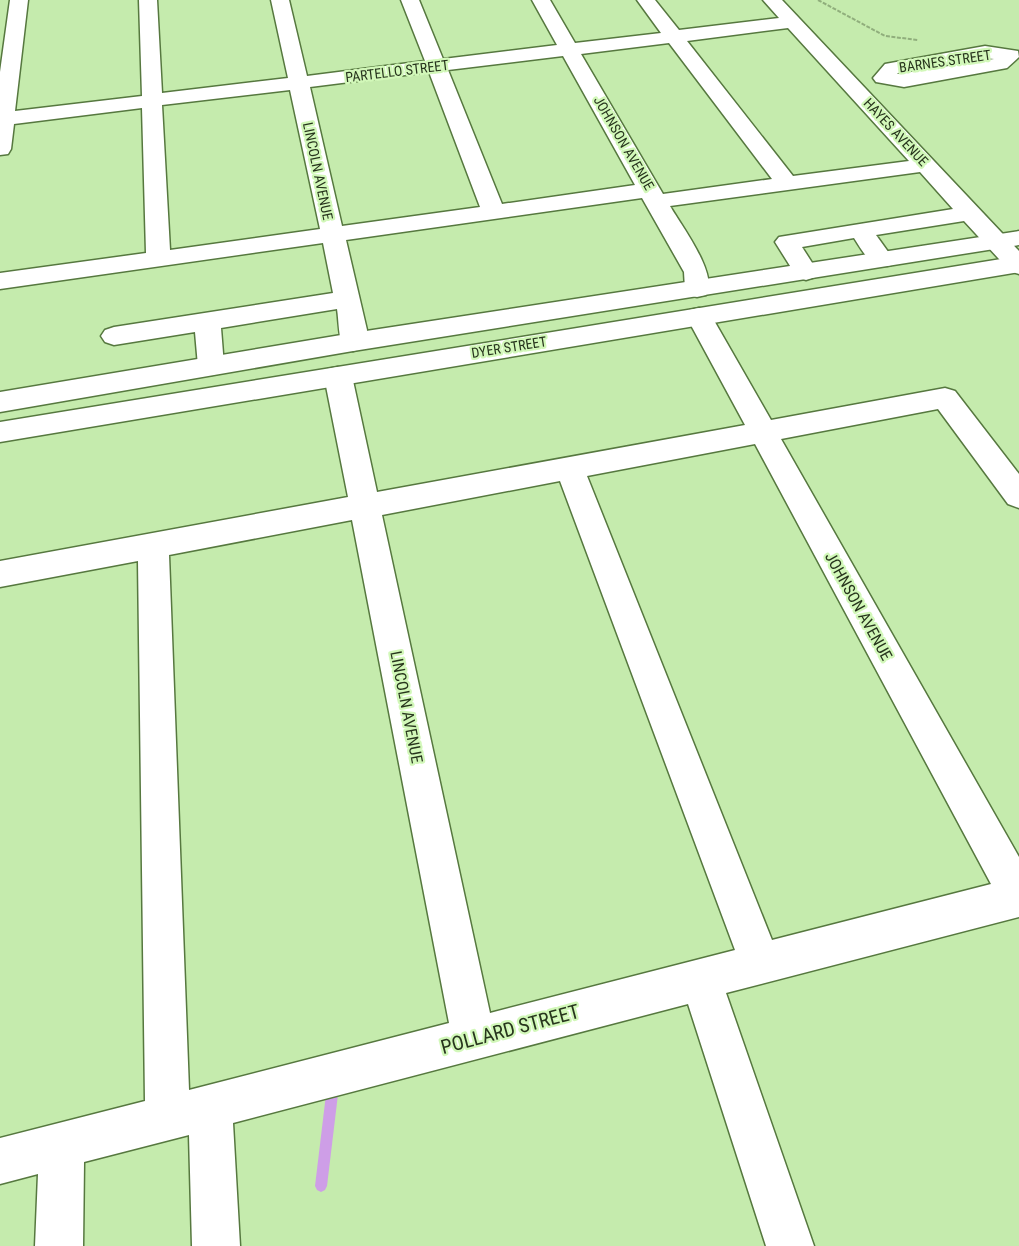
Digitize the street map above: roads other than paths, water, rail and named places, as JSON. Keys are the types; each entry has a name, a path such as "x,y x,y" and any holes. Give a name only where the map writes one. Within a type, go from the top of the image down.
{"street":[{"path":"0,149 2,119 19,0"},
{"path":"148,0 158,257"},
{"name":"LINCOLN AVENUE","path":"280,0 354,330 352,342"},
{"path":"410,0 494,212"},
{"name":"JOHNSON AVENUE","path":"541,0 696,272 698,303 763,431 1019,896"},
{"path":"646,0 787,184"},
{"name":"HAYES AVENUE","path":"772,0 969,213 1007,240 1018,265"},
{"name":"PARTELLO STREET","path":"2,119 794,22"},
{"name":"BARNES STREET","path":"852,84 883,78 904,81 917,79 1000,64 1016,57"},
{"path":"0,281 158,257 494,212 787,184 926,165"},
{"path":"806,272 787,242 969,213"},
{"path":"860,230 882,260"},
{"name":"DYER STREET","path":"0,432 338,376 698,303 806,272 1007,240"},
{"name":"DYER STREET","path":"0,402 352,342 553,311 698,303 1018,265"},
{"path":"114,336 347,299"},
{"path":"338,376 341,366 350,359 461,340 524,324 553,311"},
{"path":"207,321 211,366"},
{"name":"LINCOLN AVENUE","path":"338,376 474,1039"},
{"path":"0,574 945,398 1019,496"},
{"path":"569,467 761,964"},
{"path":"153,545 189,1112 216,1246"},
{"name":"POLLARD STREET","path":"0,1161 1019,896"},
{"path":"701,980 790,1246"},
{"path":"59,1246 62,1145"}],"waterway":[{"path":"321,1186 333,1086"}]}
